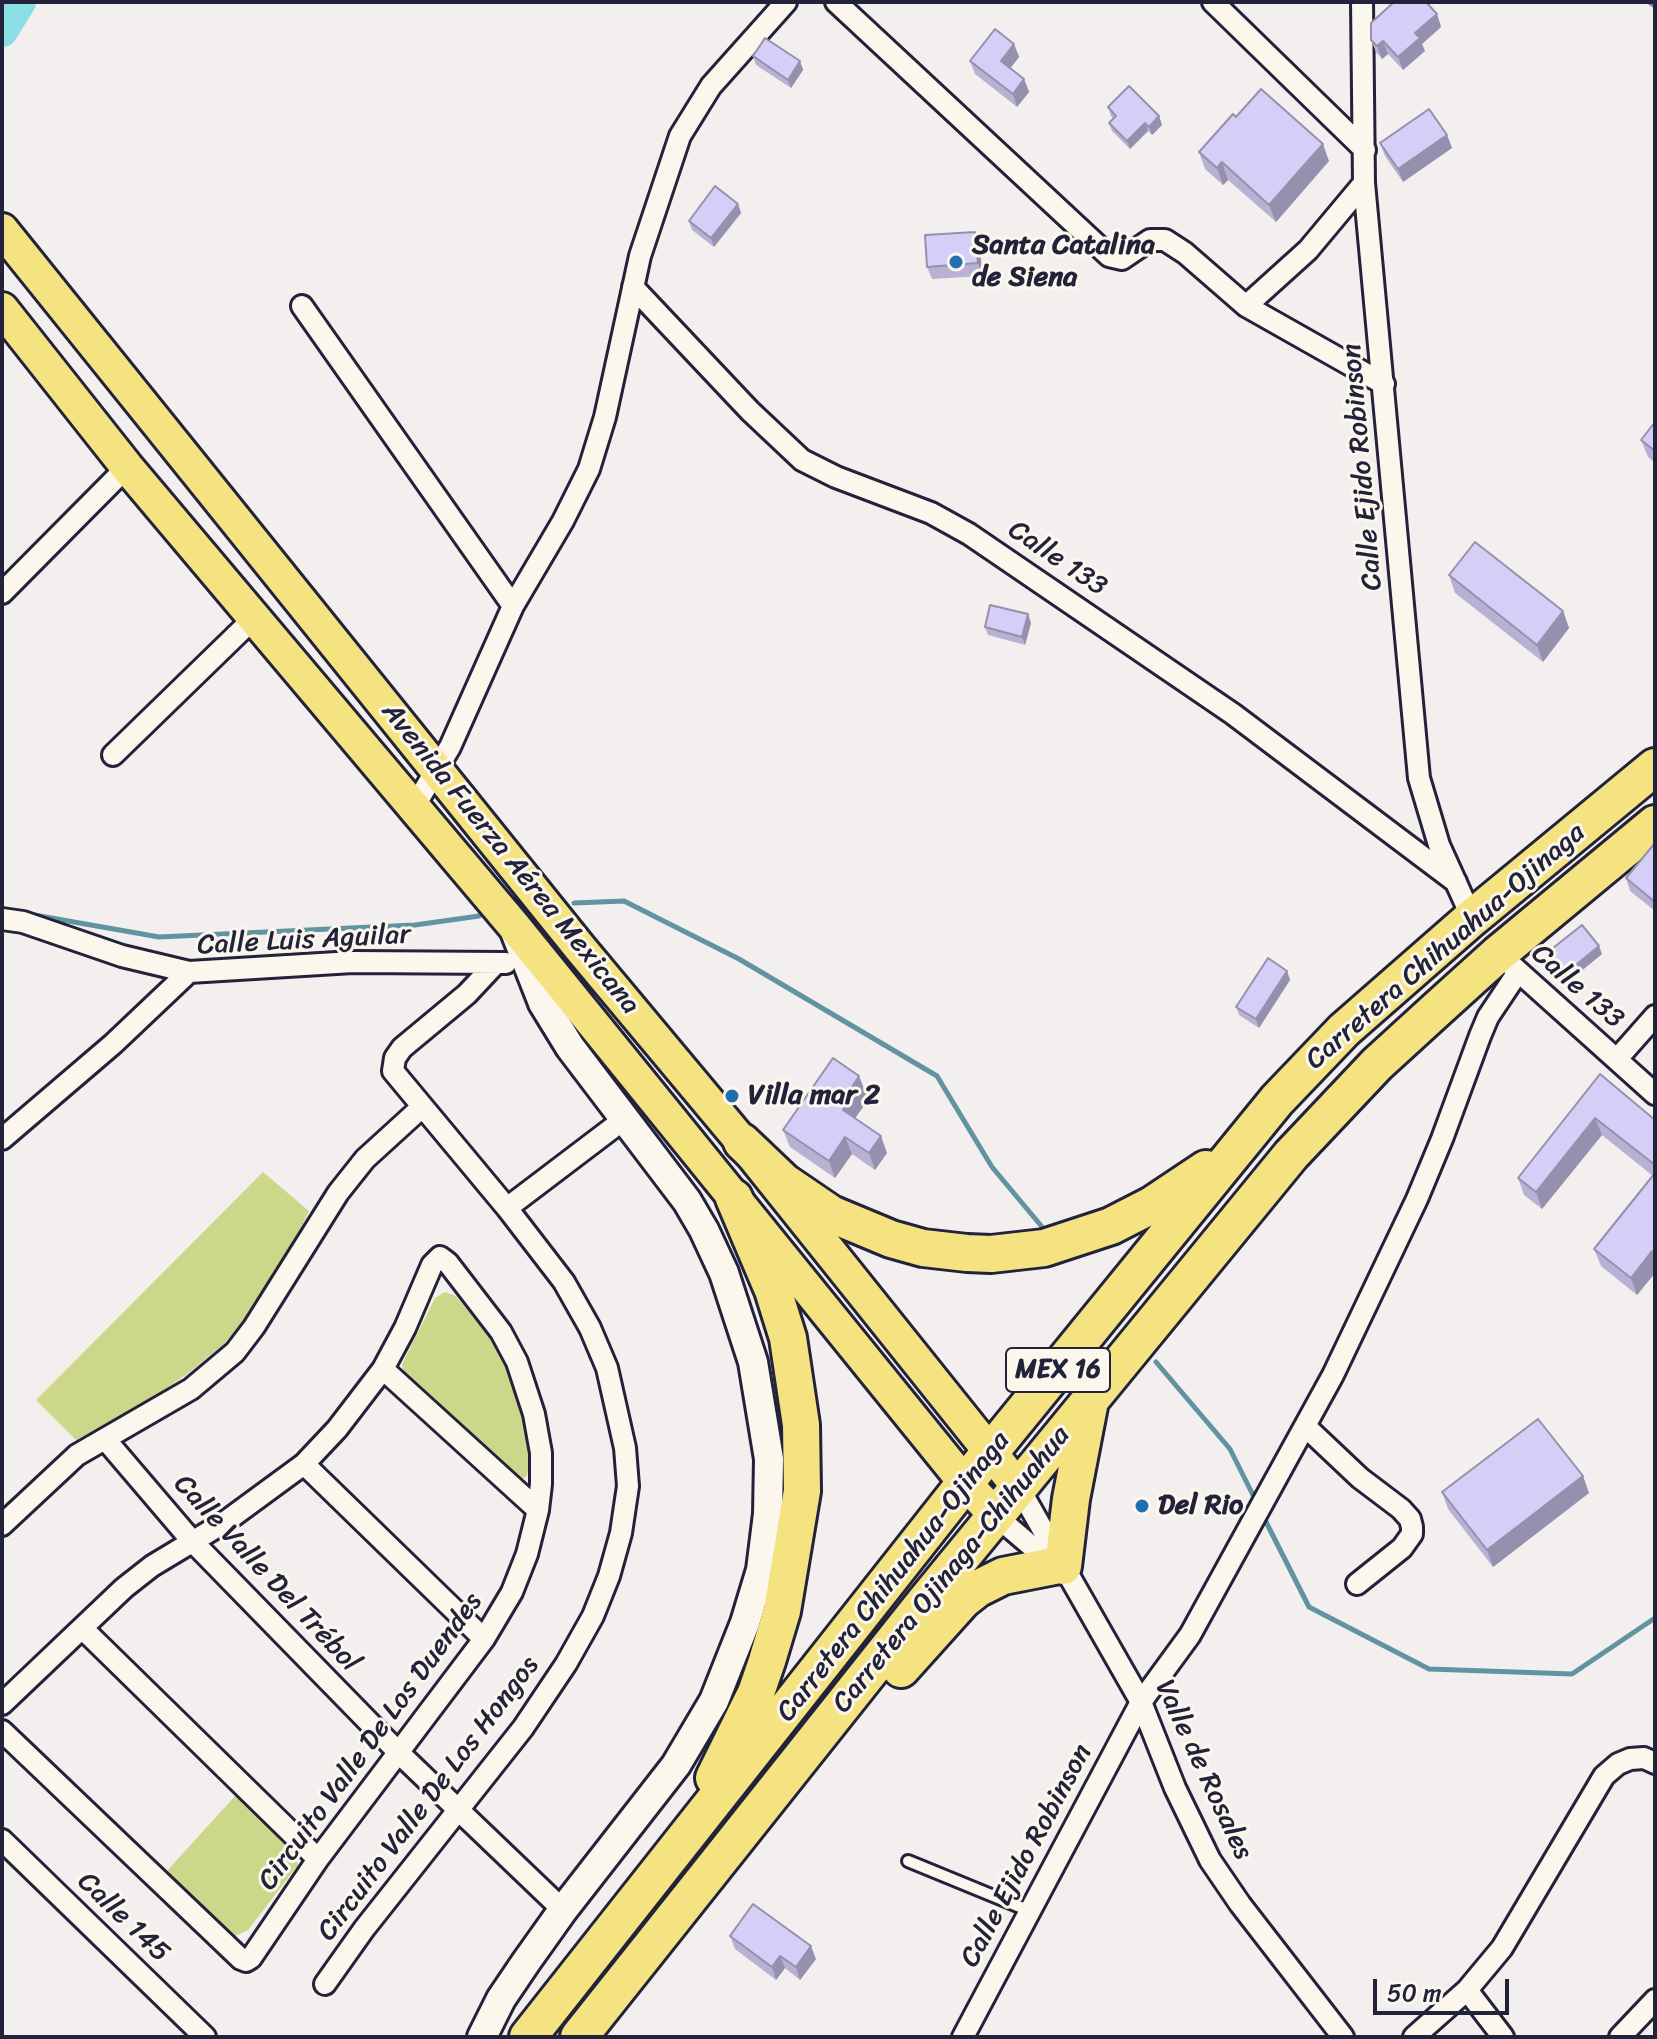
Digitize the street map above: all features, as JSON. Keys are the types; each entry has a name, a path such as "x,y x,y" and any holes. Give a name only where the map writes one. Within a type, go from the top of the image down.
{"highway":[{"name":"Carretera Chihuahua-Ojinaga","path":"528,2037 965,1483 1277,1100 1344,1030 1472,918 1655,767"},
{"name":"Carretera Ojinaga-Chihuahua","path":"579,2037 694,1890 1291,1155 1377,1064 1508,963 1655,824"},
{"path":"742,1142 784,1182 831,1214 891,1239 923,1248 991,1254 1044,1248 1111,1226 1187,1183 1242,1141"},
{"path":"678,1846 739,1728 767,1661 782,1611 802,1491 801,1425 788,1338 773,1290 734,1198"},
{"path":"694,1890 712,1884 732,1868 908,1660 963,1600 1003,1576 1063,1570 1071,1499 1090,1400"},
{"path":"726,1787 758,1811"}],"main road":[{"name":"Avenida Fuerza Aérea Mexicana","path":"2,230 1019,1488"},
{"name":"Avenida Fuerza Aérea Mexicana","path":"2,309 127,467 514,926 965,1483 996,1516"}],"street":[{"path":"414,807 462,722 513,606 563,521 589,469 605,417 640,256 680,136 711,86 786,2"},
{"path":"836,2 1104,252 1122,259 1150,240 1165,240 1185,253 1246,306 1384,384"},
{"path":"1213,2 1365,150"},
{"name":"Calle Ejido Robinson","path":"1362,2 1364,183 1419,778 1428,816 1472,918"},
{"path":"1246,306 1308,250 1364,183"},
{"name":"Calle 133","path":"633,287 750,411 802,460 826,473 931,513 969,534 1233,714 1456,882"},
{"path":"302,306 513,606"},
{"path":"2,593 127,467"},
{"path":"113,755 254,618"},
{"path":"2,919 23,922 122,956 189,972"},
{"path":"482,2037 501,1999 563,1910 676,1765 714,1701 729,1668 761,1570 768,1514 769,1459 753,1362 724,1273 693,1210 570,1047 543,1003 514,926"},
{"name":"Calle Luis Aguilar","path":"2,1139 113,1044 189,972 353,962 527,964"},
{"name":"Circuito Valle De Los Hongos","path":"325,1984 364,1929 523,1728 566,1664 593,1616 621,1533 628,1486 625,1448 607,1368 590,1328 564,1282 507,1208 395,1076 393,1064 398,1053 467,994 496,963"},
{"name":"Calle 133","path":"1508,963 1655,1094"},
{"name":"Calle Ejido Robinson","path":"963,2037 1141,1702 1190,1635 1306,1427 1417,1199 1508,963"},
{"path":"1617,1059 1655,1016"},
{"path":"2,1525 77,1455 191,1389 235,1352 338,1193 365,1159 422,1107"},
{"path":"507,1208 623,1120"},
{"name":"Circuito Valle De Los Duendes","path":"2,1704 107,1603 152,1566 225,1522 304,1464 337,1429 383,1369 405,1328 432,1265 440,1257 443,1258 501,1332 525,1383 541,1453 538,1510 527,1554 512,1592 484,1639 318,1859 251,1958 243,1960 2,1731"},
{"path":"383,1369 538,1510"},
{"path":"1306,1427 1360,1478 1410,1519 1412,1534 1402,1548 1357,1584"},
{"name":"Calle Valle Del Trébol","path":"105,1439 192,1541 399,1753 563,1910"},
{"path":"304,1464 484,1639"},
{"name":"Valle de Rosales","path":"1019,1488 1141,1702 1175,1788 1210,1860 1240,1904 1343,2037"},
{"path":"996,1516 1063,1570"},
{"path":"82,1628 318,1859"},
{"path":"1414,2037 1467,1990 1502,1948 1604,1776 1630,1759 1644,1758 1655,1763"},
{"name":"Calle 145","path":"2,1840 205,2037"},
{"path":"1467,1990 1503,2037"},
{"path":"1620,2037 1655,2000"}],"lane":[{"path":"908,1861 1030,1911"}],"green space":[{"path":"263,1172 309,1211 283,1264 256,1307 225,1343 187,1374 145,1403 76,1440 36,1400"},
{"path":"445,1292 456,1296 493,1342 519,1391 528,1429 529,1463 527,1476 521,1480 511,1478 404,1374 402,1364 435,1298"},
{"path":"236,1795 294,1851 298,1865 248,1930 233,1937 166,1872"}],"building":[{"path":"1394,2 1426,2 1437,14 1415,33 1420,38 1398,57 1383,41 1377,46 1371,40 1371,23"},
{"path":"995,29 1014,44 1001,61 1024,79 1013,94 970,61"},
{"path":"765,38 800,61 788,80 753,56"},
{"path":"1129,86 1159,116 1149,127 1145,123 1127,141 1109,123 1116,116 1108,107"},
{"path":"1261,89 1323,144 1269,205 1222,162 1217,168 1199,152 1233,114 1236,117"},
{"path":"1429,109 1447,135 1398,169 1380,143"},
{"path":"715,186 738,204 711,238 689,221"},
{"path":"975,232 978,263 927,267 925,235"},
{"path":"1655,422 1655,451 1641,440"},
{"path":"1475,542 1563,611 1537,645 1449,575"},
{"path":"990,605 1028,614 1022,637 985,627"},
{"path":"1655,843 1655,902 1626,878"},
{"path":"1582,925 1599,946 1566,973 1548,952"},
{"path":"1268,958 1287,971 1256,1019 1236,1007"},
{"path":"833,1058 859,1076 852,1087 857,1090 843,1110 881,1136 869,1153 845,1137 829,1161 783,1130"},
{"path":"1600,1074 1655,1120 1655,1165 1595,1118 1536,1192 1518,1178"},
{"path":"1655,1173 1655,1253 1652,1251 1631,1278 1594,1249"},
{"path":"1538,1419 1583,1476 1487,1550 1442,1492"},
{"path":"753,1904 811,1946 796,1967 780,1956 772,1967 730,1936"}],"waterway":[{"path":"2,31 20,2"},
{"path":"1649,2 1655,6"},
{"path":"574,903 624,901 739,959 937,1076 992,1167 1048,1234"},
{"path":"23,913 159,937 415,925 479,916"},
{"path":"1156,1362 1230,1449 1256,1501"},
{"path":"1262,1514 1309,1607 1429,1669 1572,1674 1655,1618"}],"place":[{"name":"Santa Catalina de Siena","path":"956,262"},
{"name":"Villa mar 2","path":"732,1096"},
{"name":"Del Rio","path":"1142,1506"}]}
